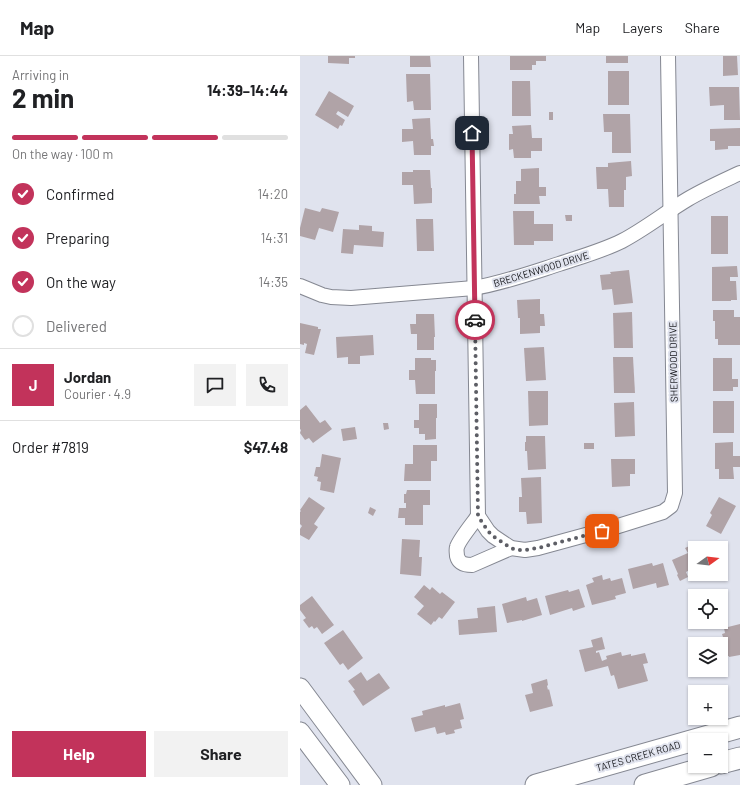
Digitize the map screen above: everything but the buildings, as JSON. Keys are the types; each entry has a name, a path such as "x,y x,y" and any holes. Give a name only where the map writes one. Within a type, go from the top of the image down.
{"main road":[{"name":"TATES CREEK ROAD","path":"536,785 594,777 740,727"},
{"path":"728,761 740,758"},
{"path":"644,785 688,773"}],"street":[{"path":"471,56 478,516 493,536 514,549"},
{"name":"SHERWOOD DRIVE","path":"478,516 457,547 458,559 465,565 472,565 514,549 525,550 538,548 615,527 663,512 671,506 673,502 675,493 668,56"},
{"name":"BRECKENWOOD DRIVE","path":"300,286 322,295 351,298 474,288 490,285 526,275 600,250 634,234 690,198 740,173"},
{"path":"300,688 372,785"},
{"path":"300,732 340,785"}],"way so far":[{"path":"475,320 478,516 493,536 511,548 517,550 538,548 602,531"}],"route":[{"path":"472,133 475,320"}]}
